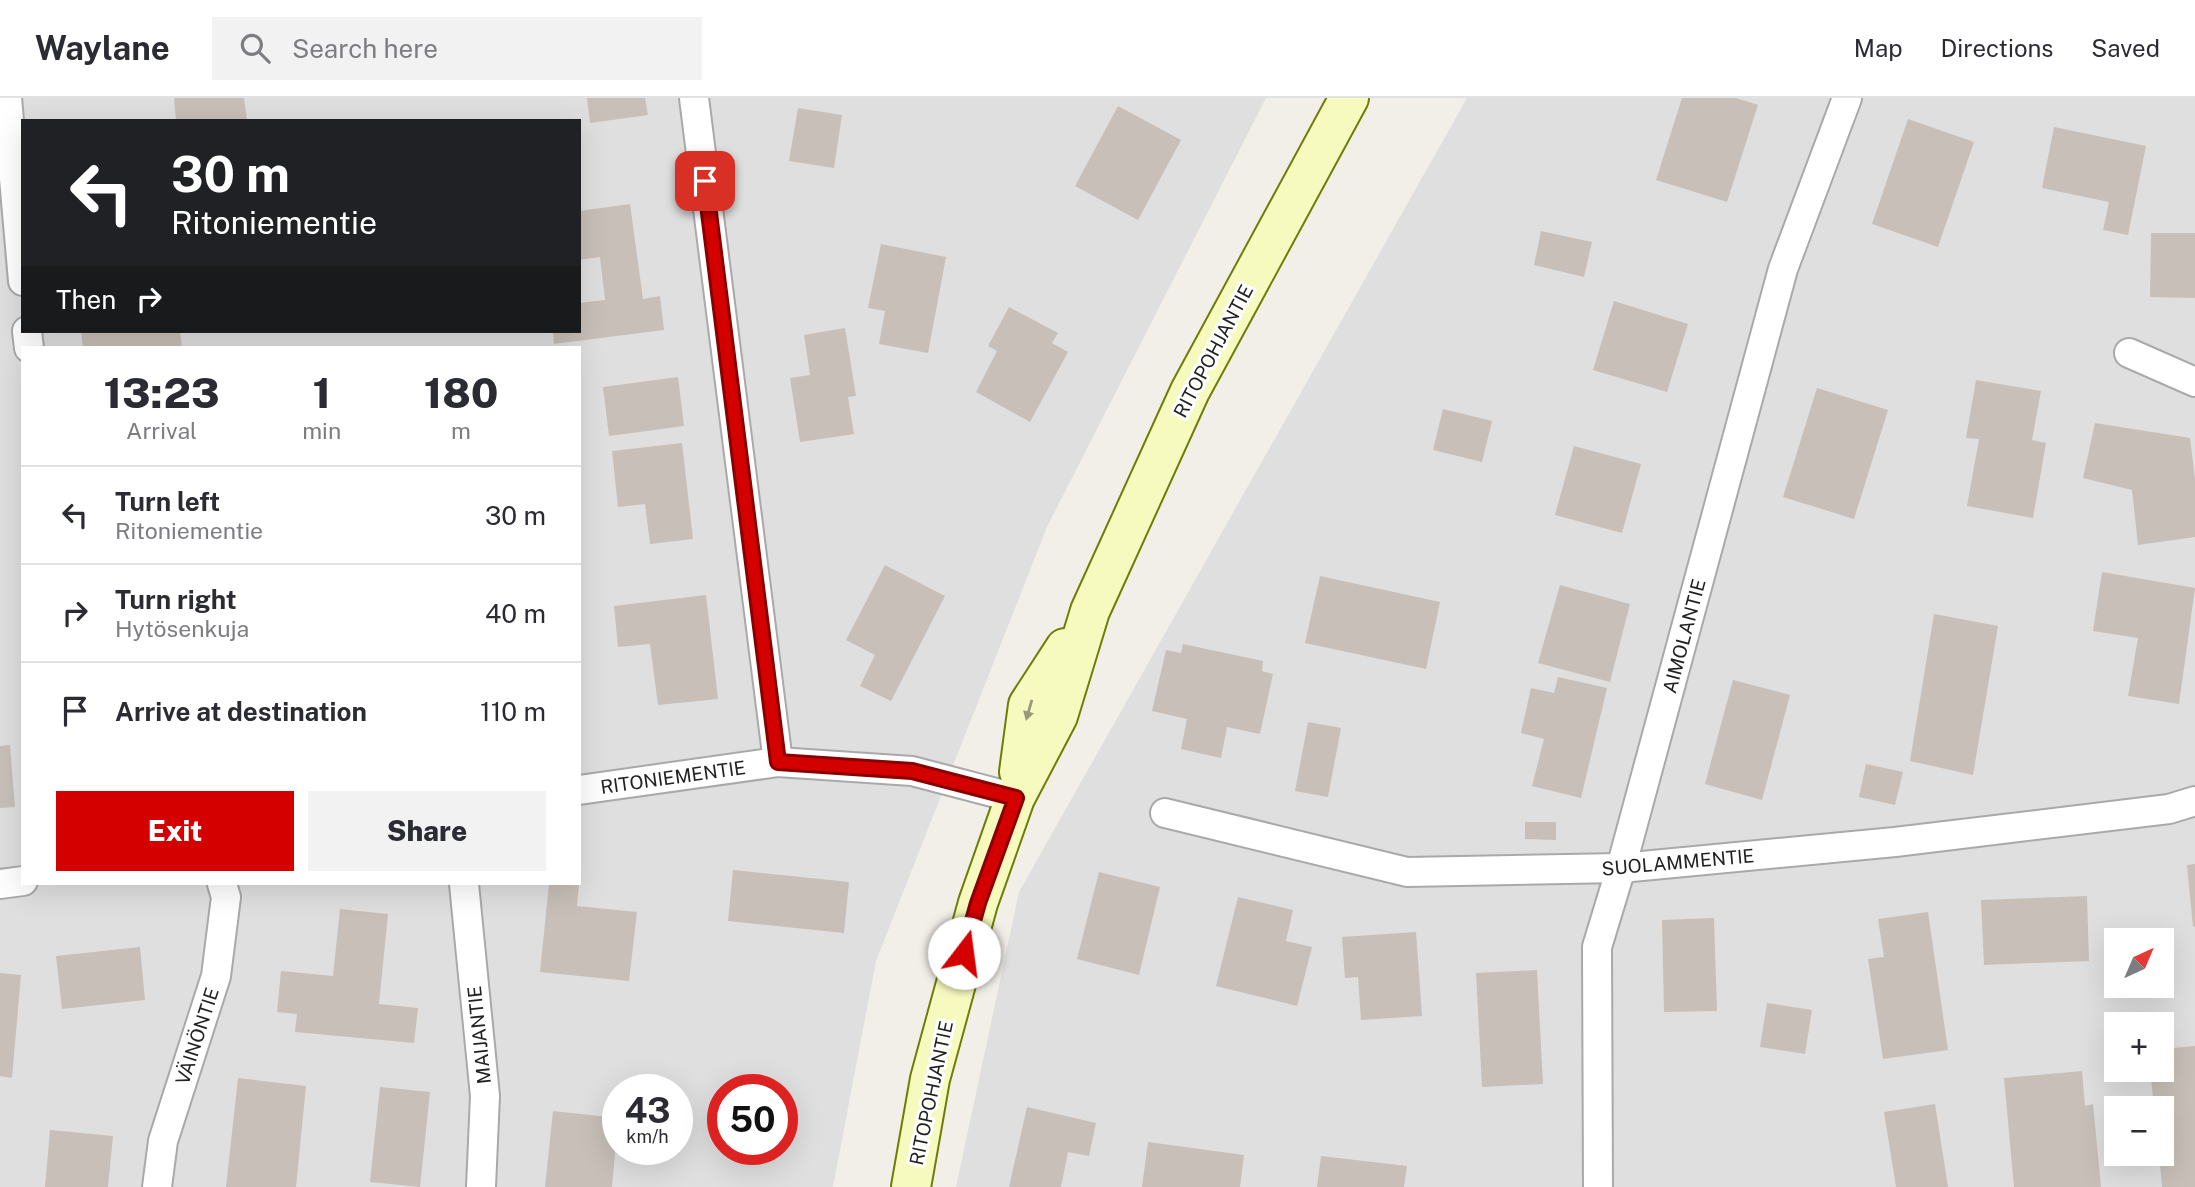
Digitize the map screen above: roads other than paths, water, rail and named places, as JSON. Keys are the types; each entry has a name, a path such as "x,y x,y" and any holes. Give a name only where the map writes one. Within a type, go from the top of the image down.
{"main road":[{"name":"RITOPOHJANTIE","path":"911,1187 930,1079 978,903 1016,798 1058,716 1090,611 1190,391 1349,98"}],"street":[{"path":"7,98 21,258"},
{"path":"694,98 778,762"},
{"name":"AIMOLANTIE","path":"1598,1187 1597,947 1621,868 1783,269 1847,98"},
{"path":"2129,353 2195,382"},
{"name":"RITONIEMENTIE","path":"581,790 778,762 912,771 1016,798"},
{"name":"SUOLAMMENTIE","path":"1165,813 1407,872 1621,868 1923,839 2169,809 2195,801"},
{"path":"0,884 21,881"},
{"name":"VÄINÖNTIE","path":"157,1187 163,1141 216,976 226,897 222,885"},
{"name":"MAIJANTIE","path":"464,885 485,1096 481,1187"}]}
